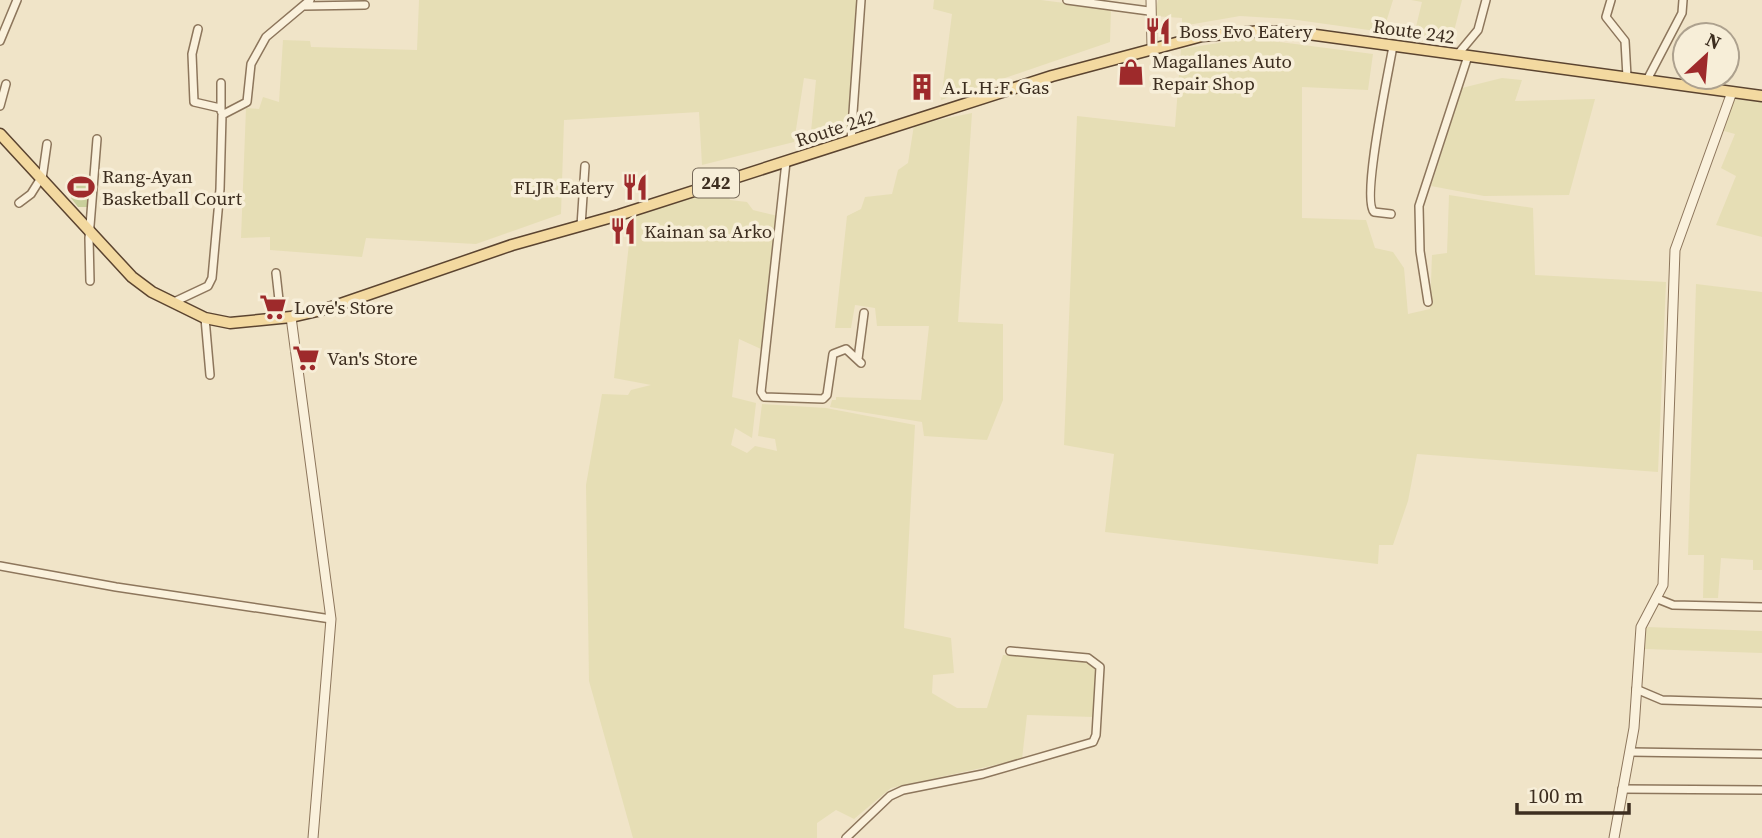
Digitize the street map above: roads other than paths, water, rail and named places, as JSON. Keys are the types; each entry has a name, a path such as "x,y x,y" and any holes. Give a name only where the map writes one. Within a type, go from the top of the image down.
{"main road":[{"name":"Route 242","path":"0,134 132,276 172,303 205,318 230,323 286,317 326,309 512,245 786,162 1052,76 1202,36 1262,31 1532,63 1762,96"}],"street":[{"path":"0,41 17,0"},
{"path":"198,29 192,54 194,102 221,112 247,102 251,64 266,37 310,0"},
{"path":"851,141 861,0"},
{"path":"1067,0 1149,11"},
{"path":"1152,0 1149,11 1152,48"},
{"path":"1428,302 1420,251 1419,205 1463,55 1478,30 1486,0"},
{"path":"1611,0 1606,17 1625,41 1624,77"},
{"path":"1647,80 1682,13 1683,0"},
{"path":"303,6 365,5"},
{"path":"1391,214 1374,212 1370,206 1372,167 1393,46"},
{"path":"172,303 208,286 212,278 220,189 221,83"},
{"path":"0,106 6,84"},
{"path":"1614,838 1630,752 1641,627 1663,585 1675,250 1732,92"},
{"path":"90,281 90,230 97,139"},
{"path":"19,203 31,194 42,179 47,145"},
{"path":"786,162 761,392 764,397 823,399 827,395 833,354 846,349 860,361 864,313"},
{"path":"581,226 585,166"},
{"path":"276,273 286,317 331,619 313,838"},
{"path":"205,318 210,375"},
{"path":"0,566 116,587 331,619"},
{"path":"1658,599 1673,605 1762,607"},
{"path":"846,838 890,796 903,790 983,774 1093,742 1096,735 1100,667 1088,658 1010,651"},
{"path":"1636,689 1662,700 1762,703"},
{"path":"1630,752 1762,754"},
{"path":"1622,789 1762,790"}],"place":[{"name":"Boss Evo Eatery","path":"1158,31"},
{"name":"Magallanes Auto Repair Shop","path":"1131,72"},
{"name":"A.L.H.F. Gas","path":"922,87"},
{"name":"Rang-Ayan Basketball Court","path":"81,187"},
{"name":"FLJR Eatery","path":"635,187"},
{"name":"Kainan sa Arko","path":"623,231"},
{"name":"Love's Store","path":"273,307"},
{"name":"Van's Store","path":"306,358"}]}
